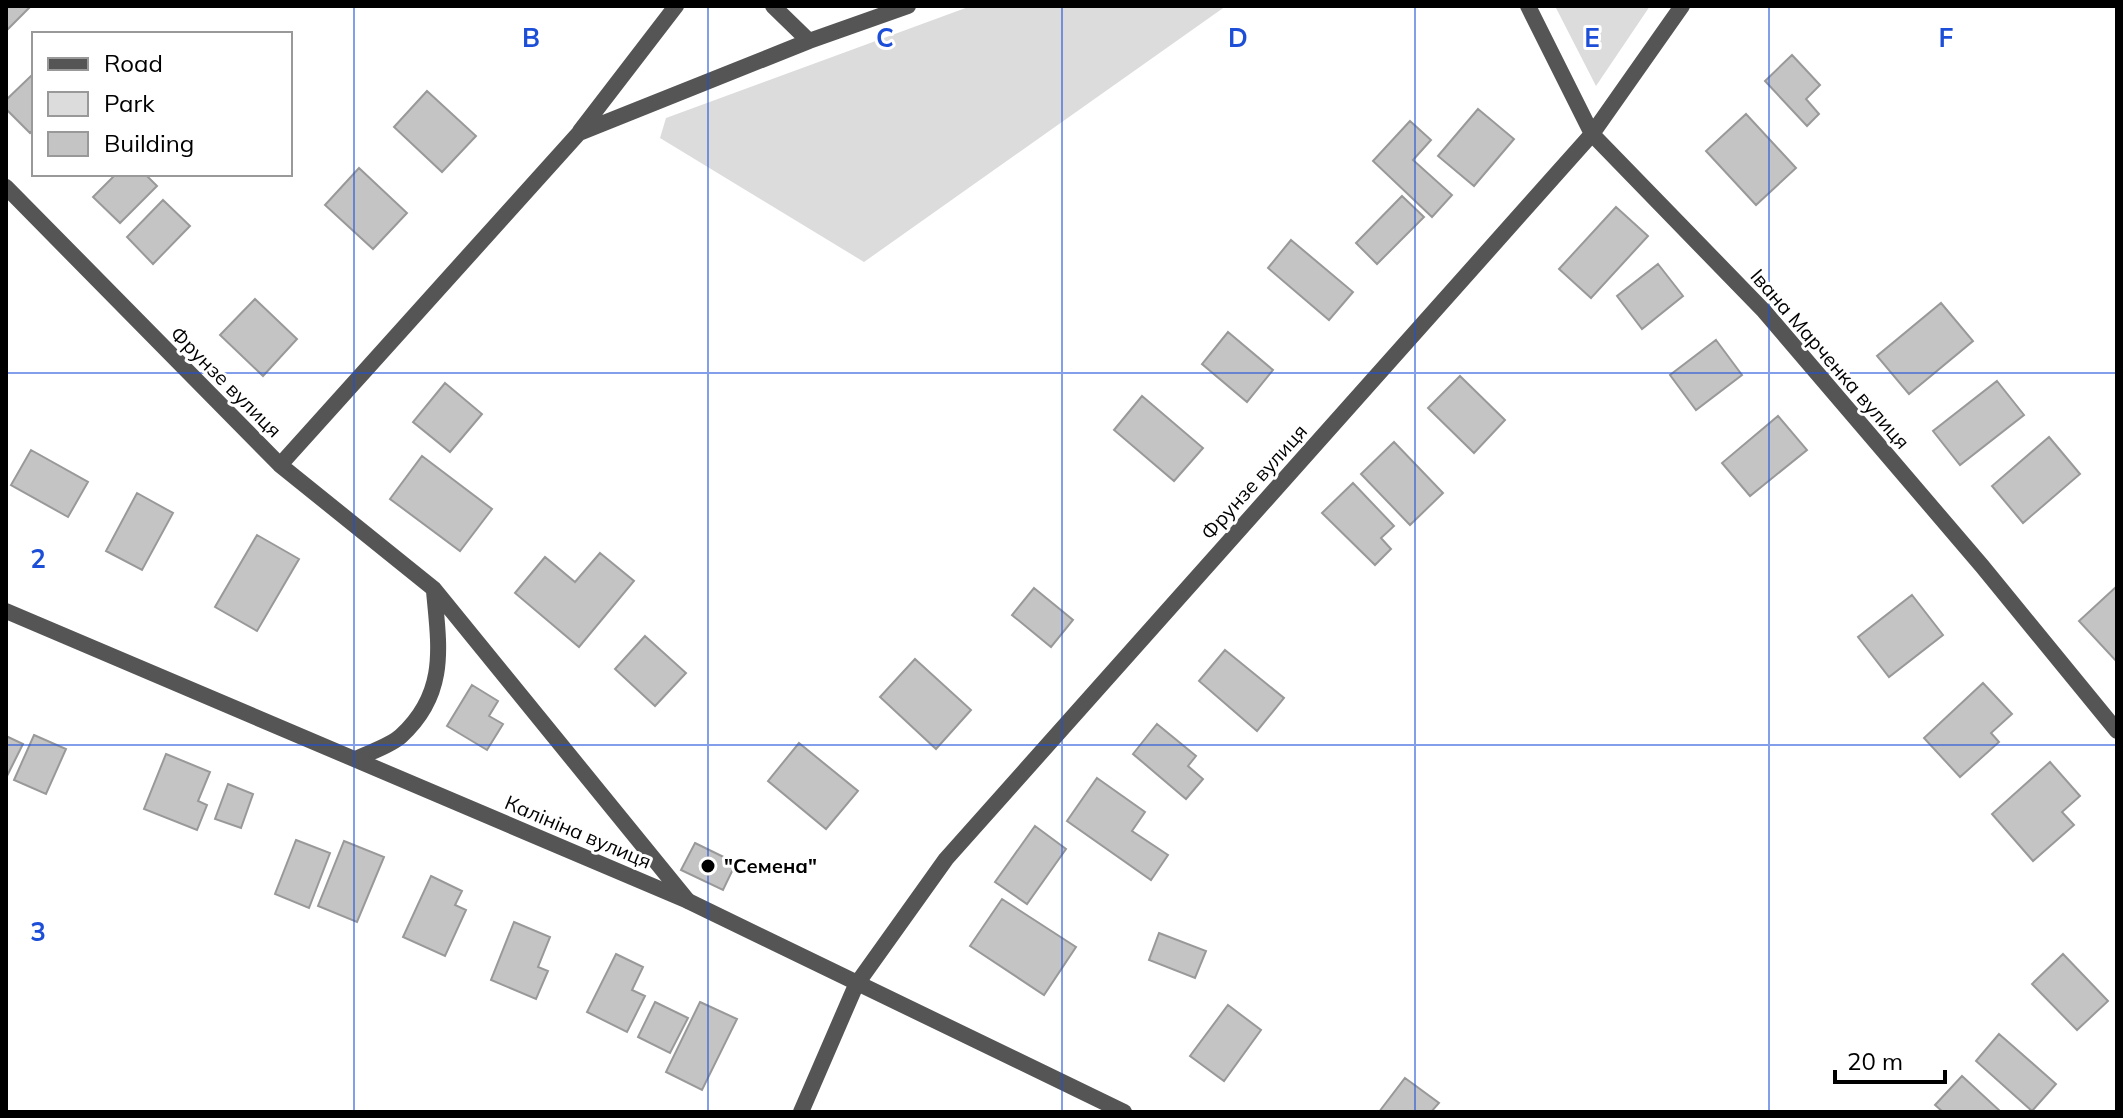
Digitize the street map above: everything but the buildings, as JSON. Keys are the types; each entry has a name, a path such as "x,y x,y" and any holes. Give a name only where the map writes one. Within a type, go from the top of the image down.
{"street":[{"path":"280,465 579,133 676,6"},
{"path":"773,6 809,41"},
{"path":"579,133 809,41 908,6"},
{"name":"Івана Марченка вулиця","path":"1528,6 1592,134 1764,311 1982,566 2117,731"},
{"name":"Фрунзе вулиця","path":"801,1112 856,985 946,859 1592,134 1682,6"},
{"name":"Фрунзе вулиця","path":"6,187 280,465 434,589 688,901"},
{"path":"356,759 400,737 424,706 441,663 434,589"},
{"name":"Калініна вулиця","path":"6,611 688,901 856,985 1124,1112"}],"green space":[{"path":"971,6 1226,6 864,262 660,138 666,118"},
{"path":"1555,6 1650,6 1596,86"}],"place":[{"name":"\"Семена\"","path":"708,866"}]}
